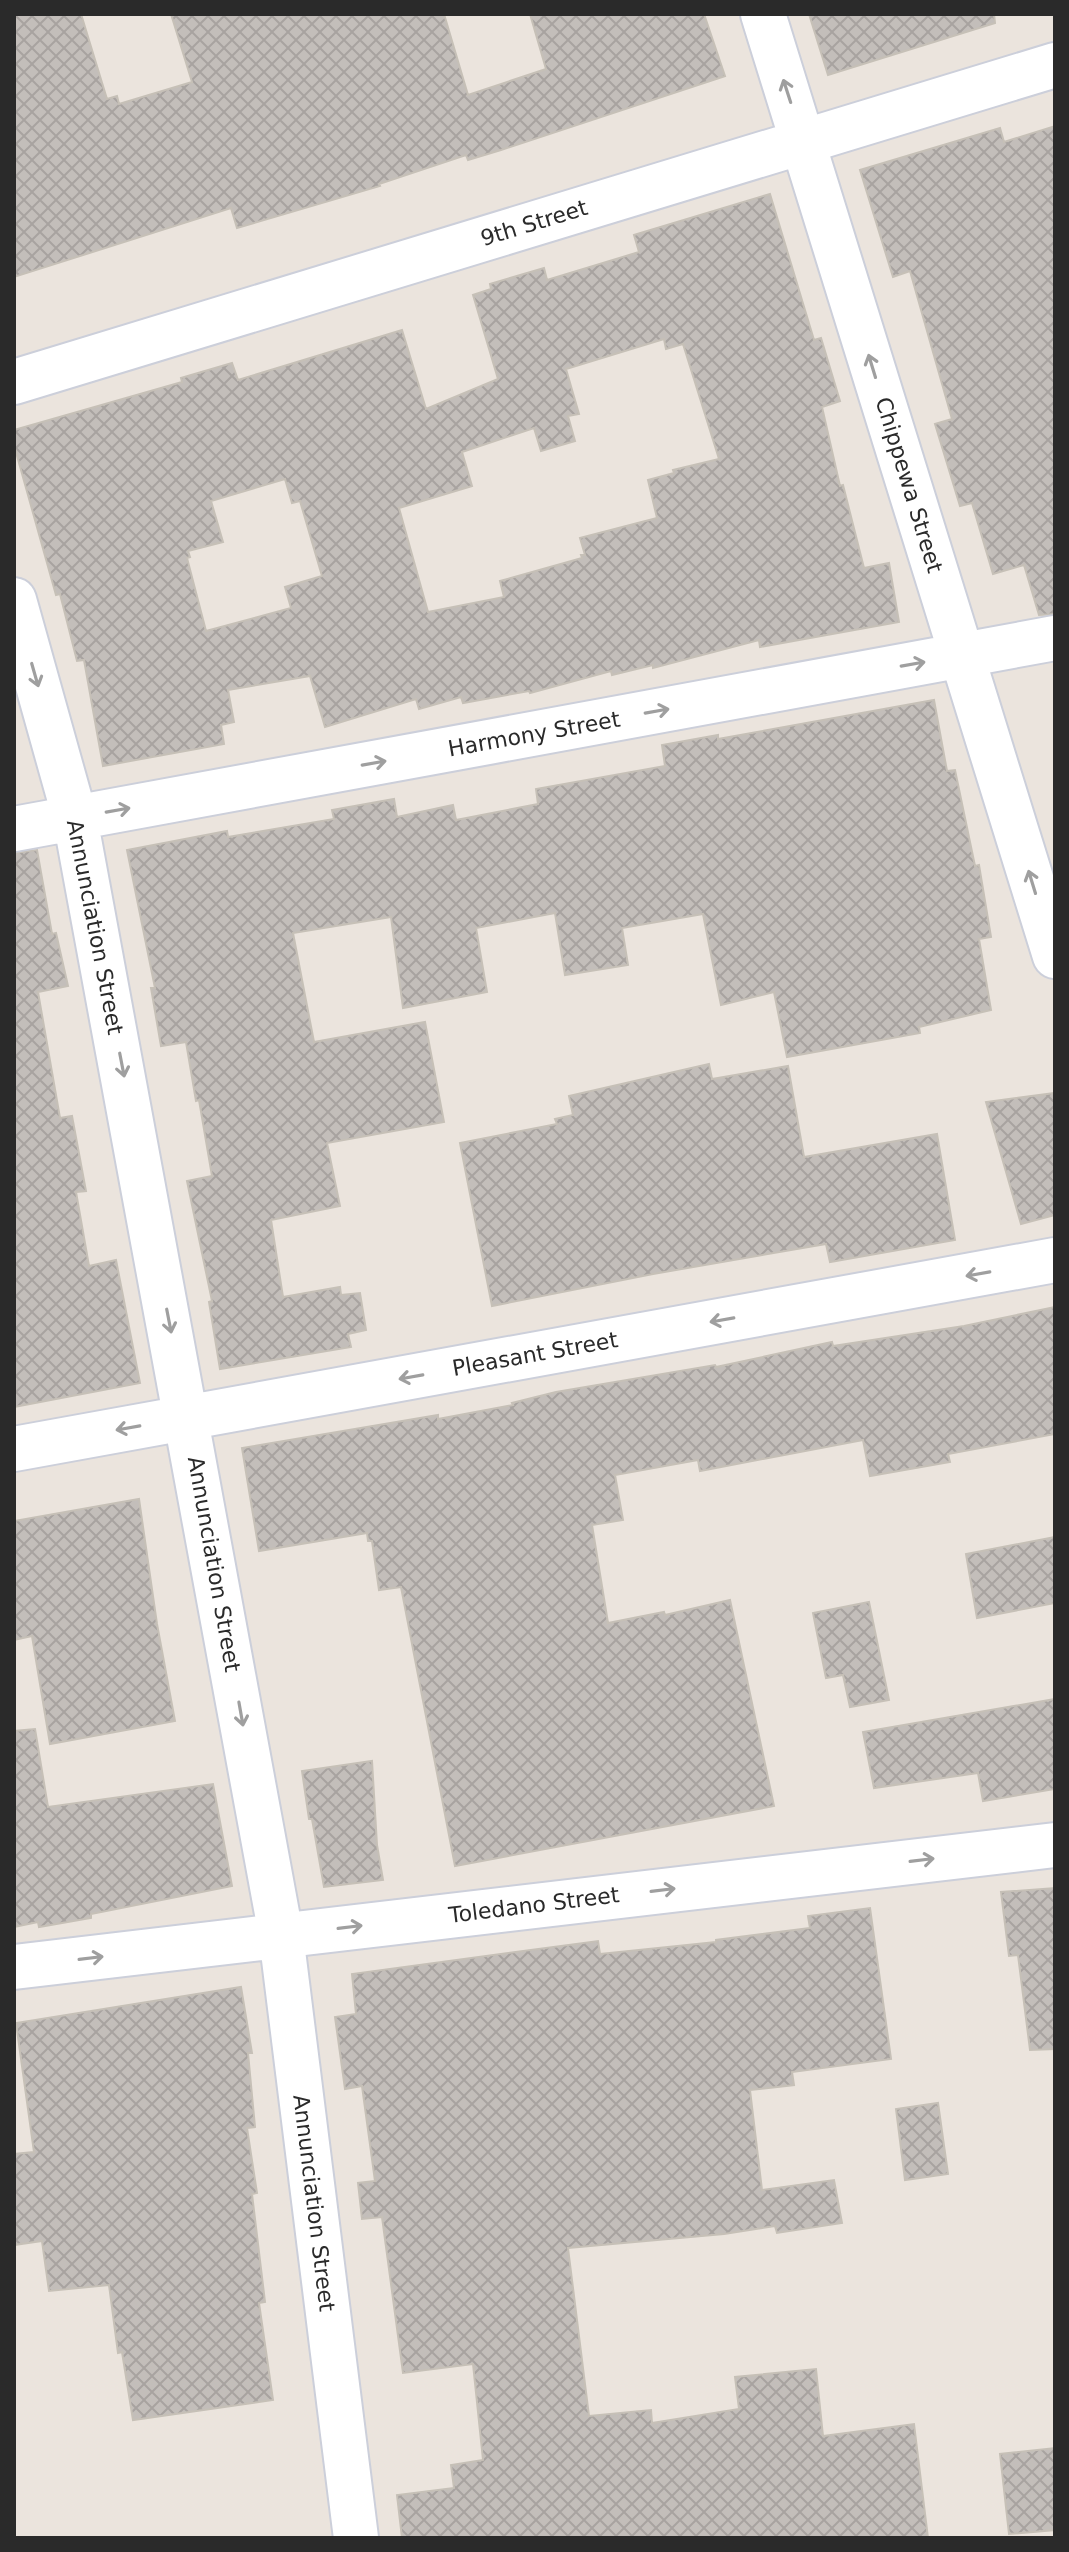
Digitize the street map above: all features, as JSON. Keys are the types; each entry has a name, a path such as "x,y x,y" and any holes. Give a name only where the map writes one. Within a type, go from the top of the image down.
{"street":[{"name":"Chippewa Street","path":"763,14 1055,956"},
{"name":"9th Street","path":"14,382 1055,65"},
{"name":"Annunciation Street","path":"14,600 75,818 188,1417 281,1935 356,2538"},
{"name":"Harmony Street","path":"14,829 1055,638"},
{"name":"Pleasant Street","path":"14,1449 1055,1260"},
{"name":"Toledano Street","path":"14,1967 1055,1845"}],"building":[{"path":"14,14 81,14 107,99 117,96 119,104 192,82 171,14 444,14 468,95 546,69 530,14 704,14 725,76 501,150 468,160 466,155 380,186 237,228 231,208 14,277"},
{"path":"809,14 994,14 995,23 828,75"},
{"path":"1055,126 1055,614 1039,615 1024,565 993,574 972,503 960,506 935,424 952,419 910,271 893,277 860,170 1000,128 1004,142"},
{"path":"770,194 814,340 821,338 840,401 822,407 840,486 843,485 864,568 889,563 899,622 760,647 759,640 653,668 653,665 612,675 611,671 530,693 463,703 461,697 419,709 416,699 325,727 310,676 228,690 234,722 221,725 224,744 103,766 84,660 77,661 60,594 56,595 14,445 14,430 182,382 181,378 232,363 238,380 402,330 426,409 498,379 473,295 491,289 490,284 544,268 547,280 639,252 634,235","holes":["664,339 666,349 683,344 719,459 673,470 674,473 648,480 657,518 580,538 585,555 581,555 582,558 500,581 504,597 428,612 399,508 472,486 462,452 534,428 541,451 575,441 568,416 579,414 566,369","285,479 292,503 300,501 322,576 285,587 291,608 206,631 187,558 190,557 188,551 223,542 211,501"]},
{"path":"934,700 947,771 955,770 975,866 979,865 991,937 979,939 991,1010 919,1027 920,1033 787,1057 774,992 721,1005 703,914 622,928 628,965 565,975 555,913 476,928 487,992 403,1008 391,917 293,933 314,1042 425,1022 444,1122 327,1143 340,1206 271,1220 283,1297 340,1287 341,1295 360,1293 366,1330 348,1334 351,1347 220,1369 209,1302 212,1301 187,1181 212,1176 199,1100 196,1101 186,1042 161,1046 151,988 155,988 127,850 227,831 228,837 334,819 332,810 394,799 397,817 453,805 456,820 538,804 536,789 665,766 662,745 718,735 718,739"},
{"path":"37,850 52,934 56,933 68,986 38,992 60,1118 72,1116 86,1191 76,1192 89,1266 116,1260 140,1383 14,1407 14,853"},
{"path":"709,1064 712,1079 788,1066 804,1157 937,1134 955,1240 830,1262 826,1244 492,1306 460,1143 557,1124 555,1119 573,1115 569,1096"},
{"path":"1055,1093 1055,1215 1021,1224 986,1102"},
{"path":"1055,1307 1055,1434 948,1454 950,1462 870,1476 863,1440 700,1471 698,1460 615,1475 623,1520 592,1525 608,1623 664,1612 665,1615 730,1600 774,1806 455,1866 401,1587 379,1590 372,1541 368,1541 367,1533 259,1551 242,1448 438,1415 438,1419 513,1405 556,1392 716,1367 832,1342 833,1346 964,1326"},
{"path":"139,1499 175,1721 50,1744 32,1636 14,1640 14,1521"},
{"path":"1055,1537 1055,1603 977,1618 966,1554"},
{"path":"869,1602 889,1700 850,1707 843,1675 826,1678 813,1613"},
{"path":"1055,1699 1055,1789 983,1801 978,1773 874,1788 863,1732"},
{"path":"35,1729 48,1807 213,1784 232,1886 91,1914 91,1918 39,1927 38,1922 14,1927 14,1731"},
{"path":"372,1761 377,1845 383,1880 324,1887 302,1771"},
{"path":"1055,1888 1055,2049 1030,2050 1018,1955 1009,1956 1001,1892"},
{"path":"870,1908 891,2059 792,2072 794,2085 750,2090 762,2190 834,2180 842,2223 777,2233 775,2226 724,2234 568,2248 589,2416 651,2410 652,2423 739,2409 735,2377 816,2369 823,2436 914,2424 928,2538 402,2538 397,2495 454,2488 451,2465 483,2460 473,2364 403,2373 382,2217 362,2219 358,2183 375,2181 362,2086 345,2089 335,2017 356,2014 352,1974 598,1941 600,1954 716,1942 810,1928 808,1916"},
{"path":"241,1987 252,2053 248,2053 255,2127 247,2128 257,2193 252,2194 265,2302 259,2303 273,2400 133,2420 122,2352 118,2353 109,2285 49,2291 42,2241 14,2245 14,2154 34,2152 16,2023"},
{"path":"938,2103 948,2174 905,2180 896,2109"},
{"path":"1055,2448 1055,2530 1009,2534 1000,2454"}]}
